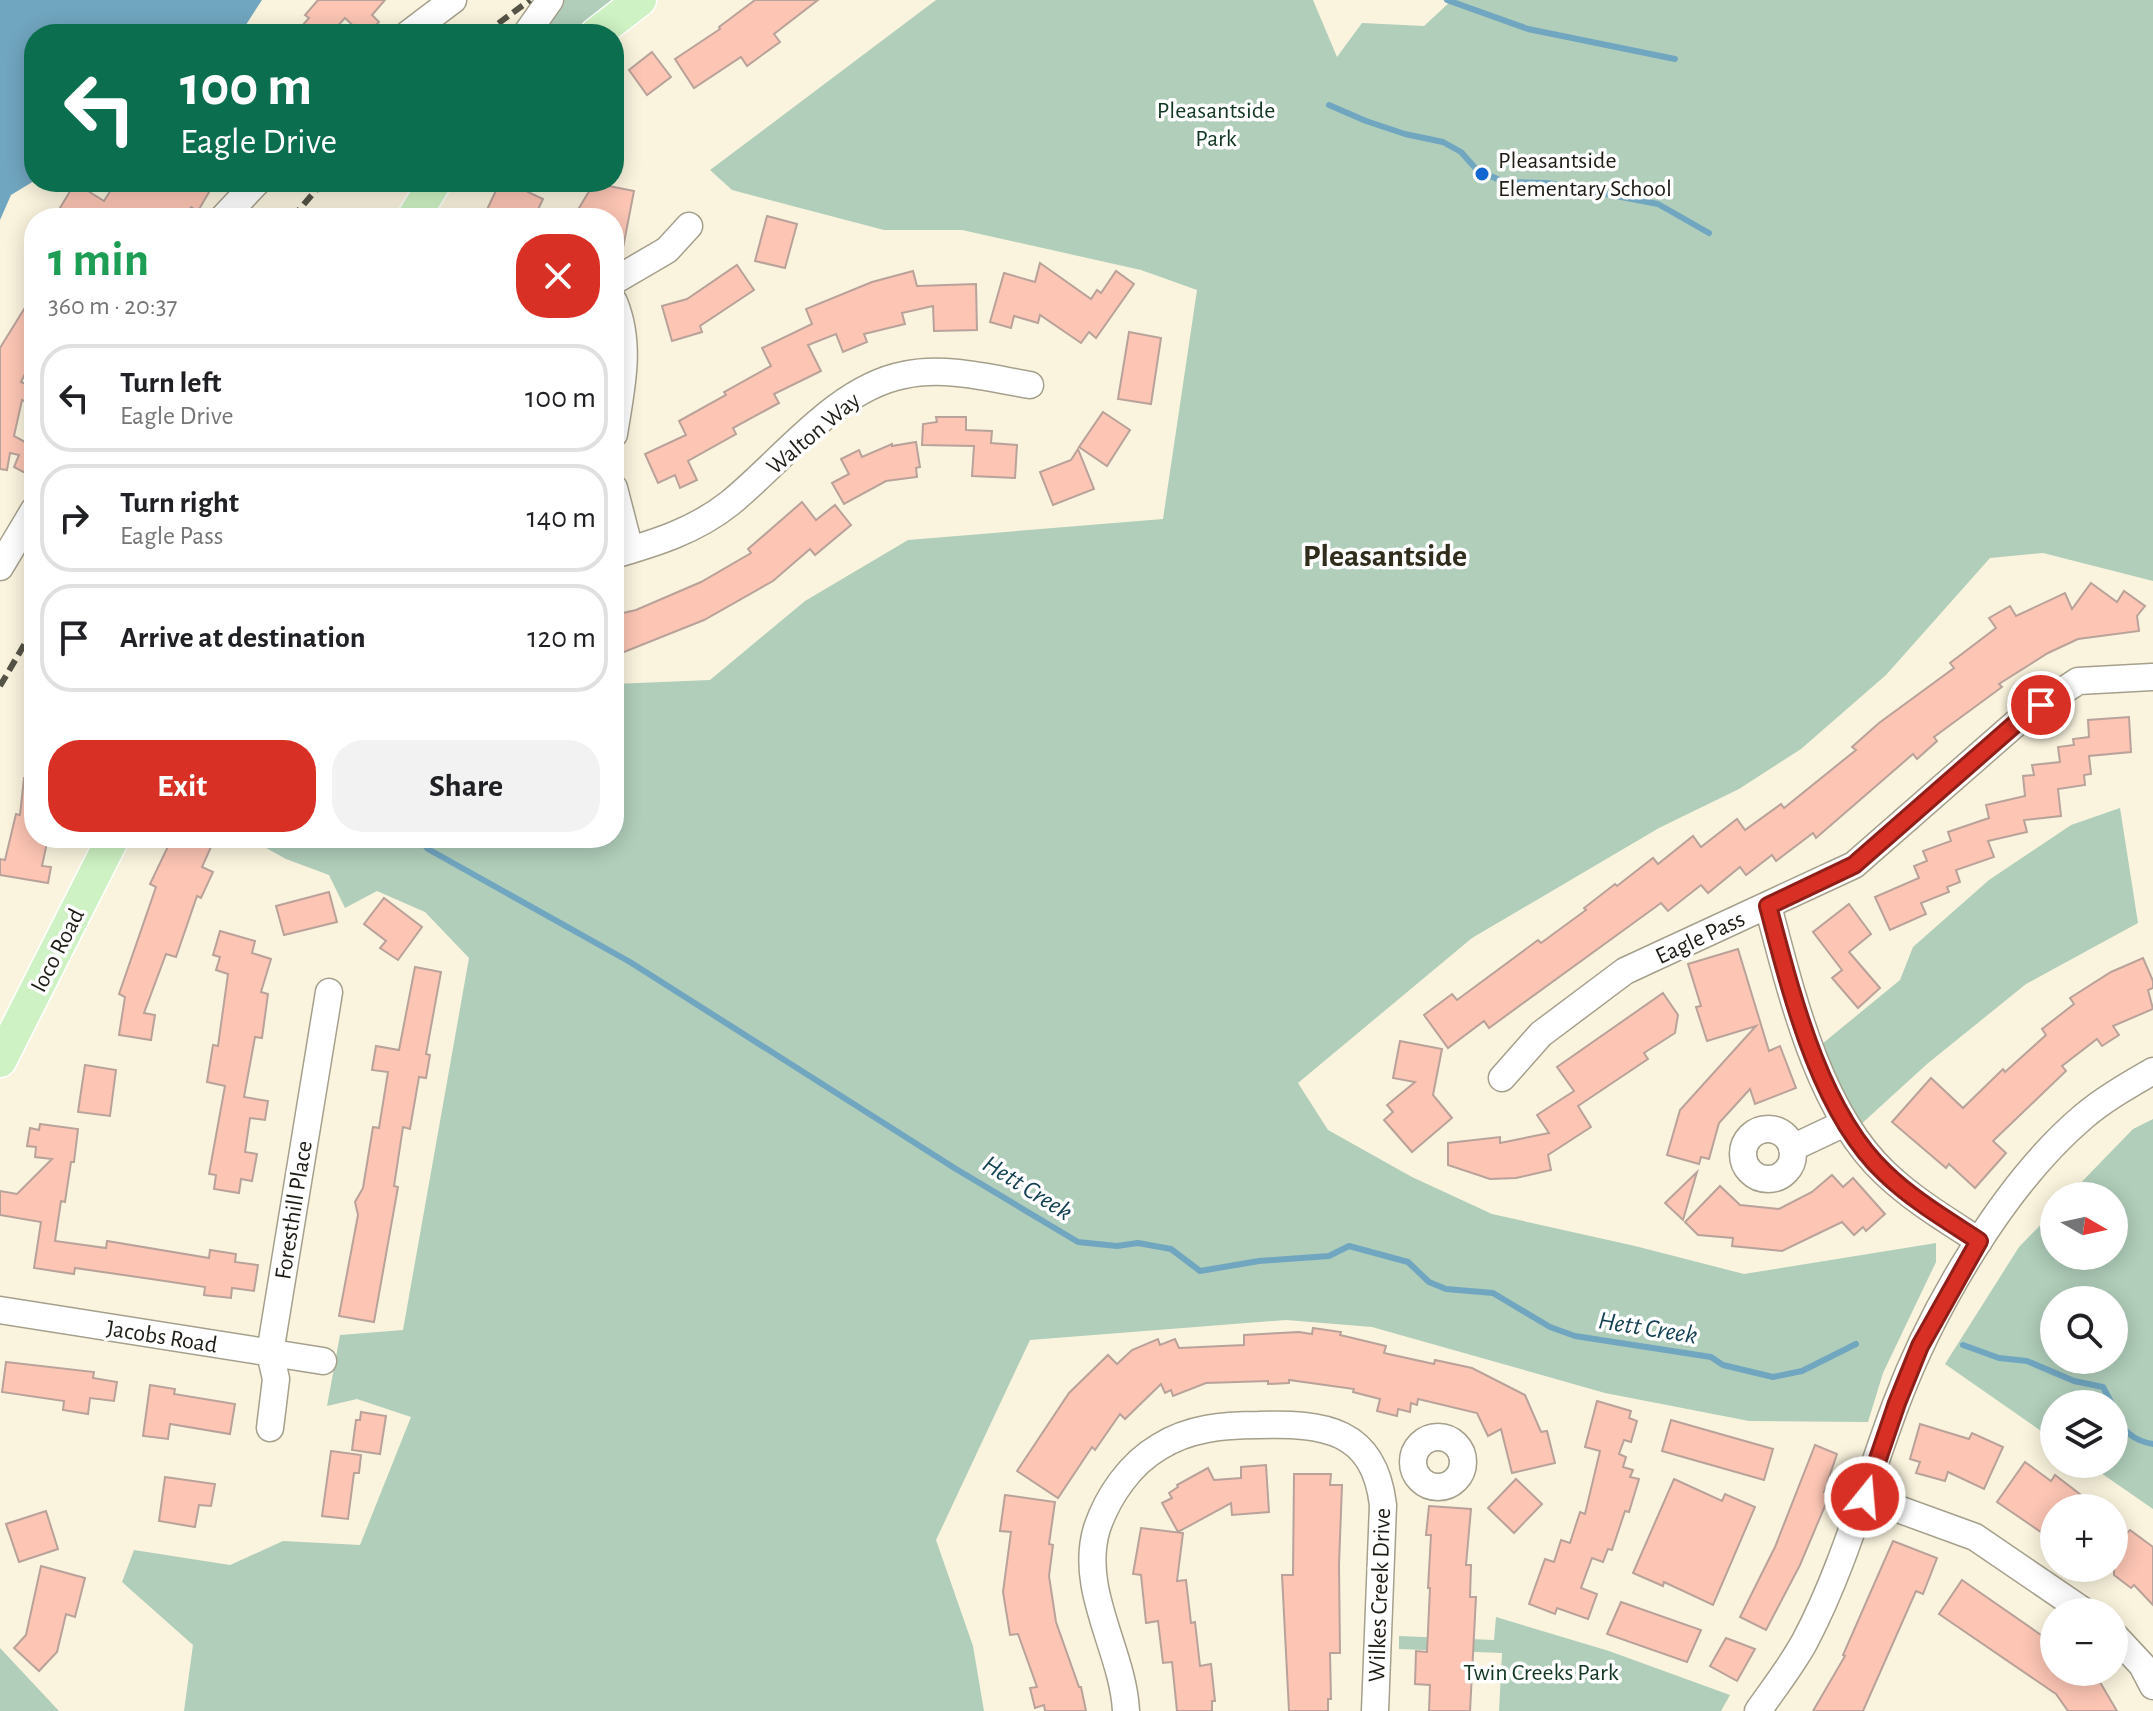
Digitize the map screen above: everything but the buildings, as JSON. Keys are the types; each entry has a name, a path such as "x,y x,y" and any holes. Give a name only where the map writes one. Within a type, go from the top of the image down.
{"main road":[{"path":"609,24 640,0"},
{"name":"Ioco Road","path":"0,1061 108,848"}],"street":[{"path":"421,24 453,0"},
{"path":"533,24 550,0"},
{"path":"232,208 248,192"},
{"path":"624,275 667,250 689,226"},
{"name":"Walton Way","path":"624,552 667,540 727,505 837,407 864,389 890,378 931,372 969,374 1030,385"},
{"path":"0,567 24,527"},
{"name":"Eagle Pass","path":"1502,1078 1541,1034 1625,971 1854,865 2023,717 2078,681 2152,677"},
{"path":"1768,906 1794,1006 1817,1065 1845,1123 1885,1173 1919,1201 1979,1241"},
{"name":"Foresthill Place","path":"270,1428 276,1379 270,1353 329,992"},
{"path":"1758,1711 1805,1642 1852,1536 1897,1403 1920,1346 1979,1241 2031,1171 2079,1120 2118,1091 2153,1071"},
{"path":"1792,1148 1845,1123"},
{"name":"Jacobs Road","path":"0,1310 323,1361"},
{"name":"Wilkes Creek Drive","path":"1126,1711 1120,1669 1099,1607 1094,1580 1093,1547 1107,1506 1133,1467 1159,1447 1186,1434 1231,1425 1292,1424 1323,1428 1346,1439 1367,1456 1380,1480 1382,1527 1375,1711"},
{"name":"Wilkes Creek Drive","path":"1380,1480 1414,1469"},
{"path":"1865,1497 1975,1537 2064,1598"},
{"path":"2128,1650 2142,1665 2153,1686"}],"green space":[{"path":"563,0 619,0 588,24 546,24"},
{"name":"Pleasantside Park","path":"936,0 1313,0 1337,57 1362,23 1424,26 1452,0 2153,0 2153,581 2043,553 1990,558 1886,675 1801,749 1739,789 1659,828 1472,938 1298,1083 1328,1130 1412,1177 1492,1214 1744,1274 1936,1243 1936,1262 1883,1373 1868,1422 1749,1421 1605,1393 1372,1327 1286,1320 1030,1340 936,1540 973,1646 984,1711 184,1711 193,1645 122,1582 134,1550 230,1565 283,1541 360,1545 411,1417 357,1399 327,1406 340,1335 403,1330 469,958 425,912 377,891 345,908 329,875 266,848 624,848 624,684 710,680 805,601 908,540 1163,519 1197,290 1141,270 962,230 884,230 732,190 710,170"},
{"path":"2120,808 2138,923 2026,984 1927,1064 1858,1127 1841,1096 1822,1044 1900,980 1913,947 1989,880 2071,825"},
{"path":"2153,1119 2153,1509 2108,1478 2128,1478 2128,1390 2040,1390 2040,1430 1945,1364 2019,1247 2040,1225 2040,1270 2128,1270 2128,1182 2082,1182 2133,1129"},
{"name":"Twin Creeks Park","path":"1496,1617 1609,1651 1730,1695 1721,1711 1499,1711 1502,1653 1399,1649 1399,1636 1494,1640"},
{"path":"0,1648 59,1711 0,1711"}],"water":[{"path":"0,0 262,0 246,24 24,24 24,187 11,195 0,220"}],"waterway":[{"path":"1447,0 1528,29 1675,59"},
{"path":"1329,105 1405,134 1443,142 1461,152 1477,170 1504,182 1548,183 1658,204 1709,233"},
{"name":"Hett Creek","path":"427,848 630,962 956,1169 1078,1242 1117,1246 1138,1243 1171,1249 1200,1271 1259,1261 1329,1256 1349,1246 1408,1262 1429,1282 1446,1289 1493,1293 1550,1327 1575,1336 1711,1357 1723,1365 1773,1377 1802,1371 1856,1344"},
{"name":"Hett Creek","path":"1963,1345 1999,1358 2027,1361 2105,1390"},
{"name":"Hett Creek","path":"2128,1433 2153,1444"}],"railway":[{"path":"498,24 530,0"},
{"path":"301,208 314,192"},
{"path":"0,686 24,645"}],"place":[{"name":"Pleasantside Elementary School","path":"1482,174"}],"district":[{"name":"Pleasantside","path":"1385,555"}],"route":[{"path":"1865,1497 1920,1346 1979,1241 1919,1201 1885,1173 1845,1123 1817,1065 1794,1006 1768,906 1854,865 2023,717 2041,705"}]}
